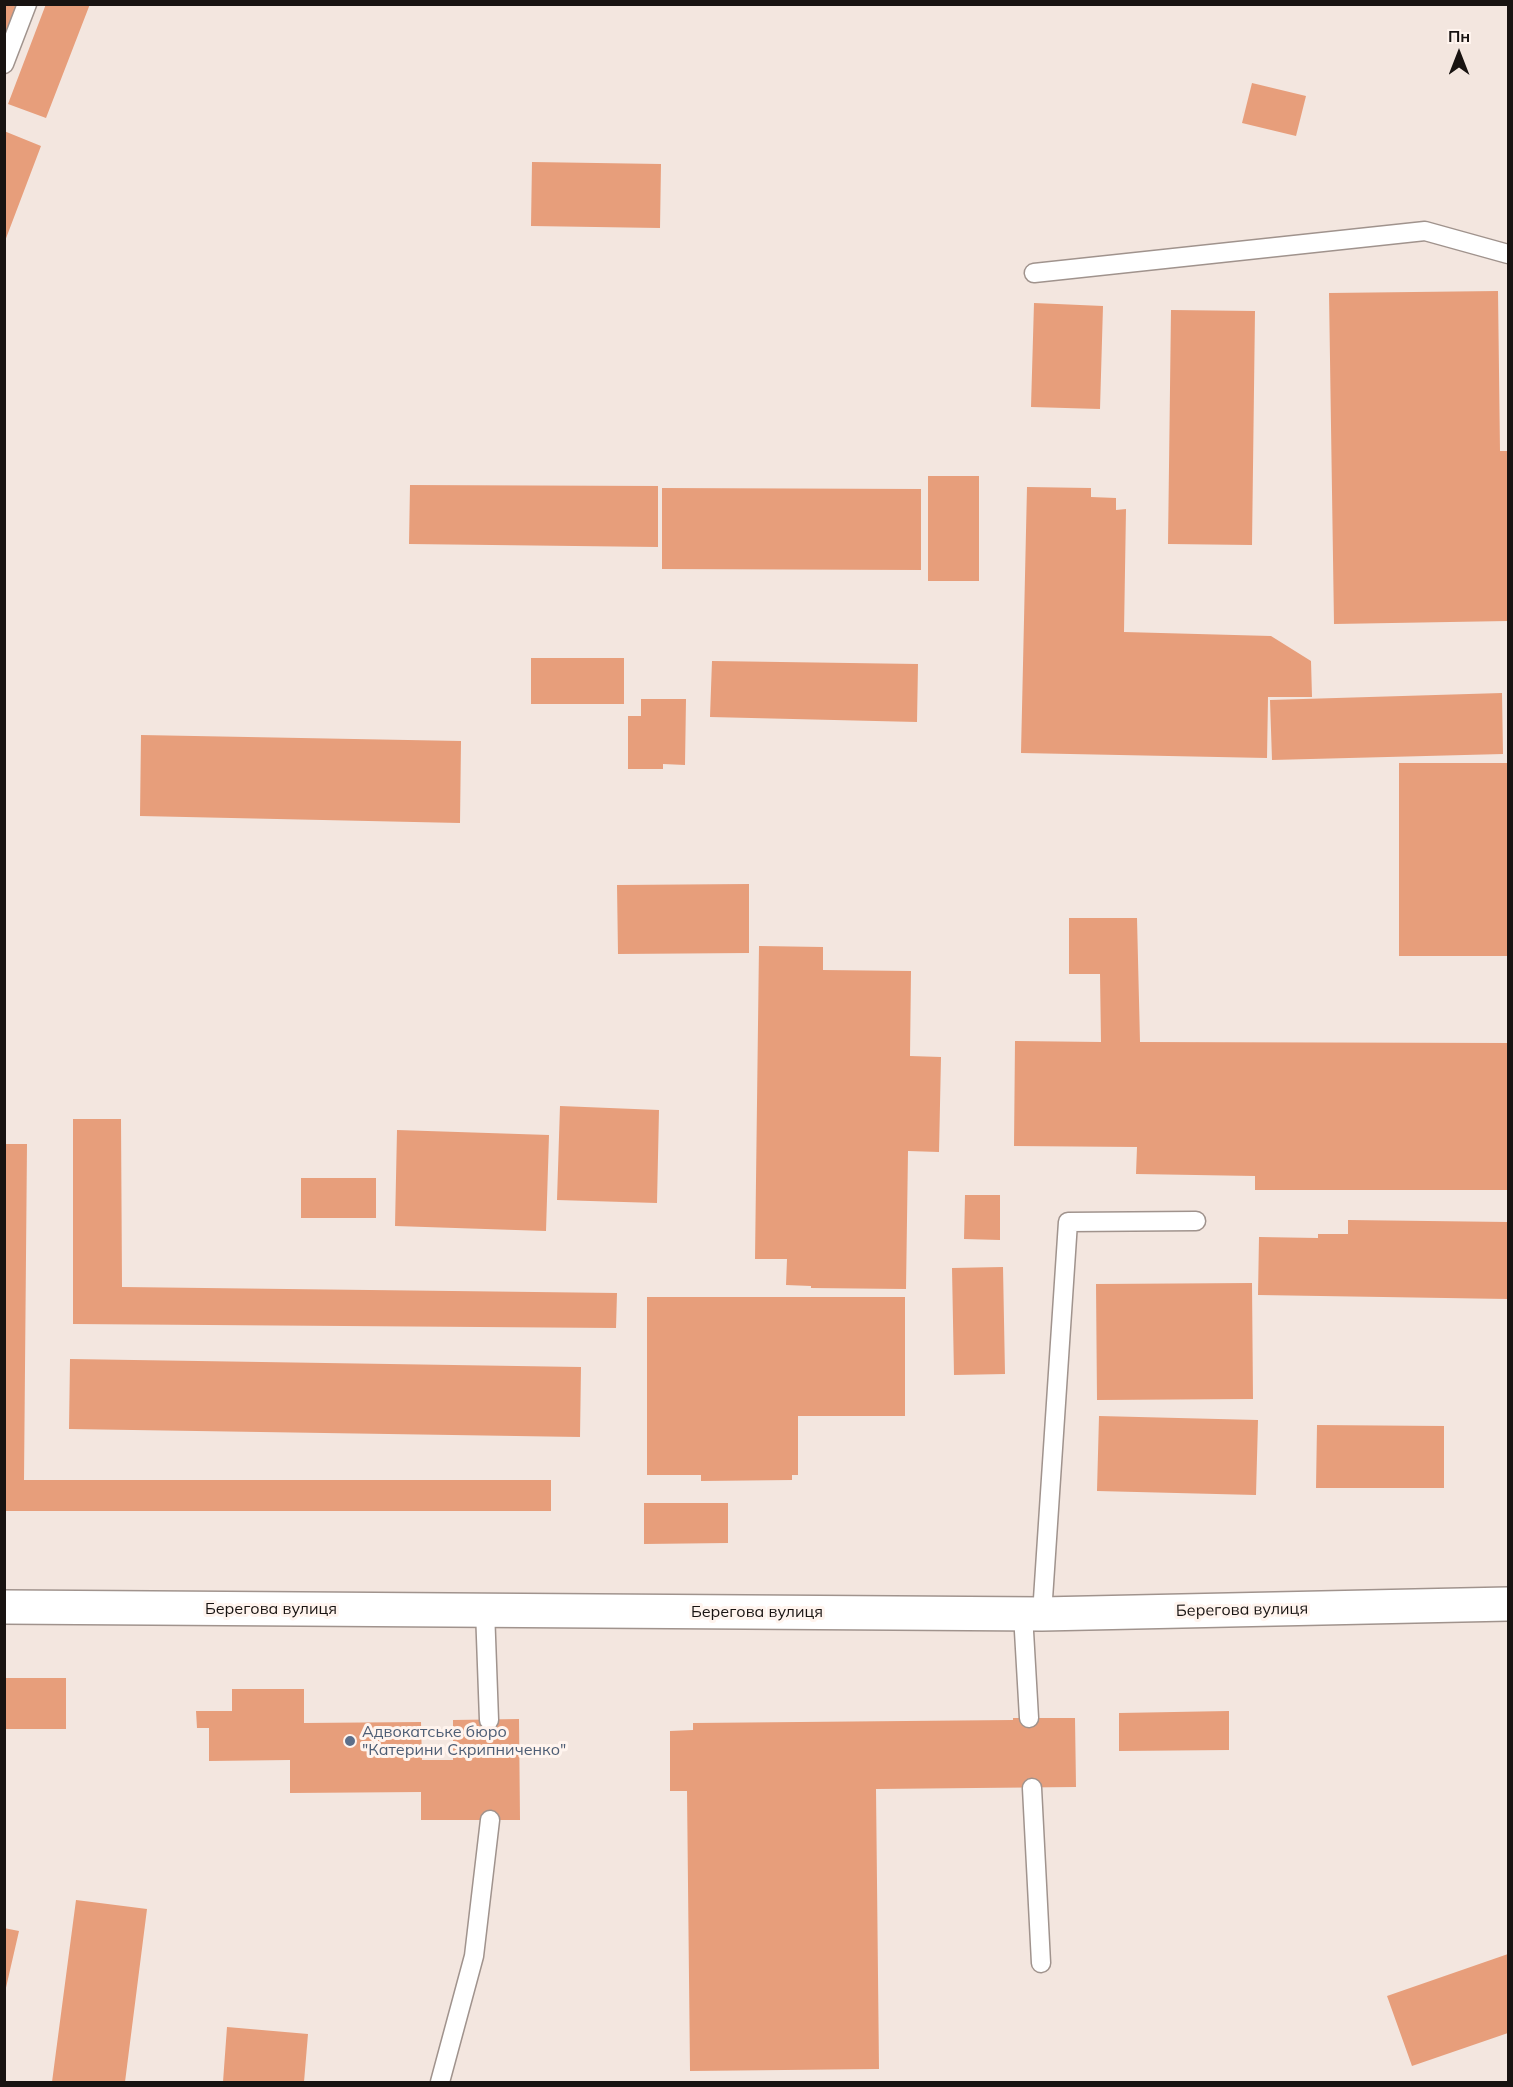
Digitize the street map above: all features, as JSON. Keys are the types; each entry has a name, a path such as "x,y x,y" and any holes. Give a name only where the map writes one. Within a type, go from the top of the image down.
{"street":[{"name":"Берегова вулиця","path":"4,1607 1032,1614 1509,1604"}],"lane":[{"path":"4,64 27,4"},
{"path":"1034,273 1425,231 1509,254"},
{"path":"1029,1718 1032,1614 1068,1222 1196,1221"},
{"path":"485,1610 489,1720"},
{"path":"1032,1788 1041,1964"},
{"path":"440,2082 474,1956 490,1820"}],"building":[{"path":"4,4 18,4 4,42"},
{"path":"46,4 90,4 46,118 8,104"},
{"path":"1252,83 1306,96 1296,136 1242,123"},
{"path":"4,131 41,146 5,241 4,241"},
{"path":"532,162 661,164 660,228 531,226"},
{"path":"1498,291 1500,451 1508,451 1508,621 1334,624 1329,293"},
{"path":"1034,303 1103,306 1100,409 1031,407"},
{"path":"1171,310 1255,311 1252,545 1168,544"},
{"path":"928,476 979,476 979,581 928,581"},
{"path":"410,485 658,486 658,547 409,544"},
{"path":"1027,487 1091,488 1091,497 1116,498 1116,510 1126,509 1124,632 1271,636 1311,661 1312,697 1268,697 1267,758 1021,753"},
{"path":"662,488 921,489 921,570 662,569"},
{"path":"531,658 624,658 624,704 531,704"},
{"path":"712,661 918,664 917,722 710,717"},
{"path":"1502,693 1503,754 1272,760 1270,700"},
{"path":"641,699 686,699 685,765 663,764 663,769 628,769 628,716 641,716"},
{"path":"141,735 461,741 460,823 140,816"},
{"path":"1399,763 1508,763 1508,956 1399,956"},
{"path":"749,884 749,953 618,954 617,885"},
{"path":"1069,918 1137,918 1140,1042 1508,1043 1508,1190 1255,1190 1255,1176 1136,1174 1137,1147 1014,1146 1015,1041 1101,1042 1100,974 1069,974"},
{"path":"759,946 823,947 823,970 911,971 910,1056 941,1057 939,1152 908,1151 906,1289 811,1288 811,1286 786,1285 787,1259 755,1259"},
{"path":"560,1106 659,1110 657,1203 557,1200"},
{"path":"73,1119 121,1119 122,1287 617,1293 616,1328 73,1324"},
{"path":"397,1130 549,1135 546,1231 395,1226"},
{"path":"4,1144 27,1144 24,1480 551,1480 551,1511 4,1511"},
{"path":"301,1178 376,1178 376,1218 301,1218"},
{"path":"965,1195 1000,1195 1000,1240 964,1239"},
{"path":"1348,1220 1508,1222 1508,1299 1258,1295 1259,1237 1318,1238 1318,1234 1348,1234"},
{"path":"1003,1267 1005,1374 954,1375 952,1268"},
{"path":"1252,1283 1253,1399 1097,1400 1096,1284"},
{"path":"647,1297 905,1297 905,1416 798,1416 798,1475 792,1475 792,1480 701,1481 701,1475 647,1475"},
{"path":"70,1359 581,1367 580,1437 69,1429"},
{"path":"1099,1416 1258,1420 1256,1495 1097,1491"},
{"path":"1317,1425 1444,1426 1444,1488 1316,1488"},
{"path":"644,1503 728,1503 728,1543 644,1544"},
{"path":"4,1678 66,1678 66,1729 4,1729"},
{"path":"232,1689 304,1689 304,1723 421,1722 422,1760 453,1760 453,1720 519,1719 520,1820 421,1820 421,1792 290,1793 290,1760 209,1761 209,1728 197,1728 196,1711 232,1711"},
{"path":"1229,1711 1229,1750 1119,1751 1119,1713"},
{"path":"1013,1718 1075,1718 1076,1787 876,1789 879,2069 690,2071 687,1791 670,1791 670,1731 693,1730 693,1723 1013,1720"},
{"path":"76,1900 147,1909 125,2082 52,2082"},
{"path":"4,1928 19,1931 5,1992 4,1992"},
{"path":"1508,1954 1508,2033 1412,2066 1387,1996"},
{"path":"227,2027 308,2034 304,2082 223,2082"}],"place":[{"name":"Адвокатське бюро \"Катерини Скрипниченко\"","path":"350,1741"}]}
